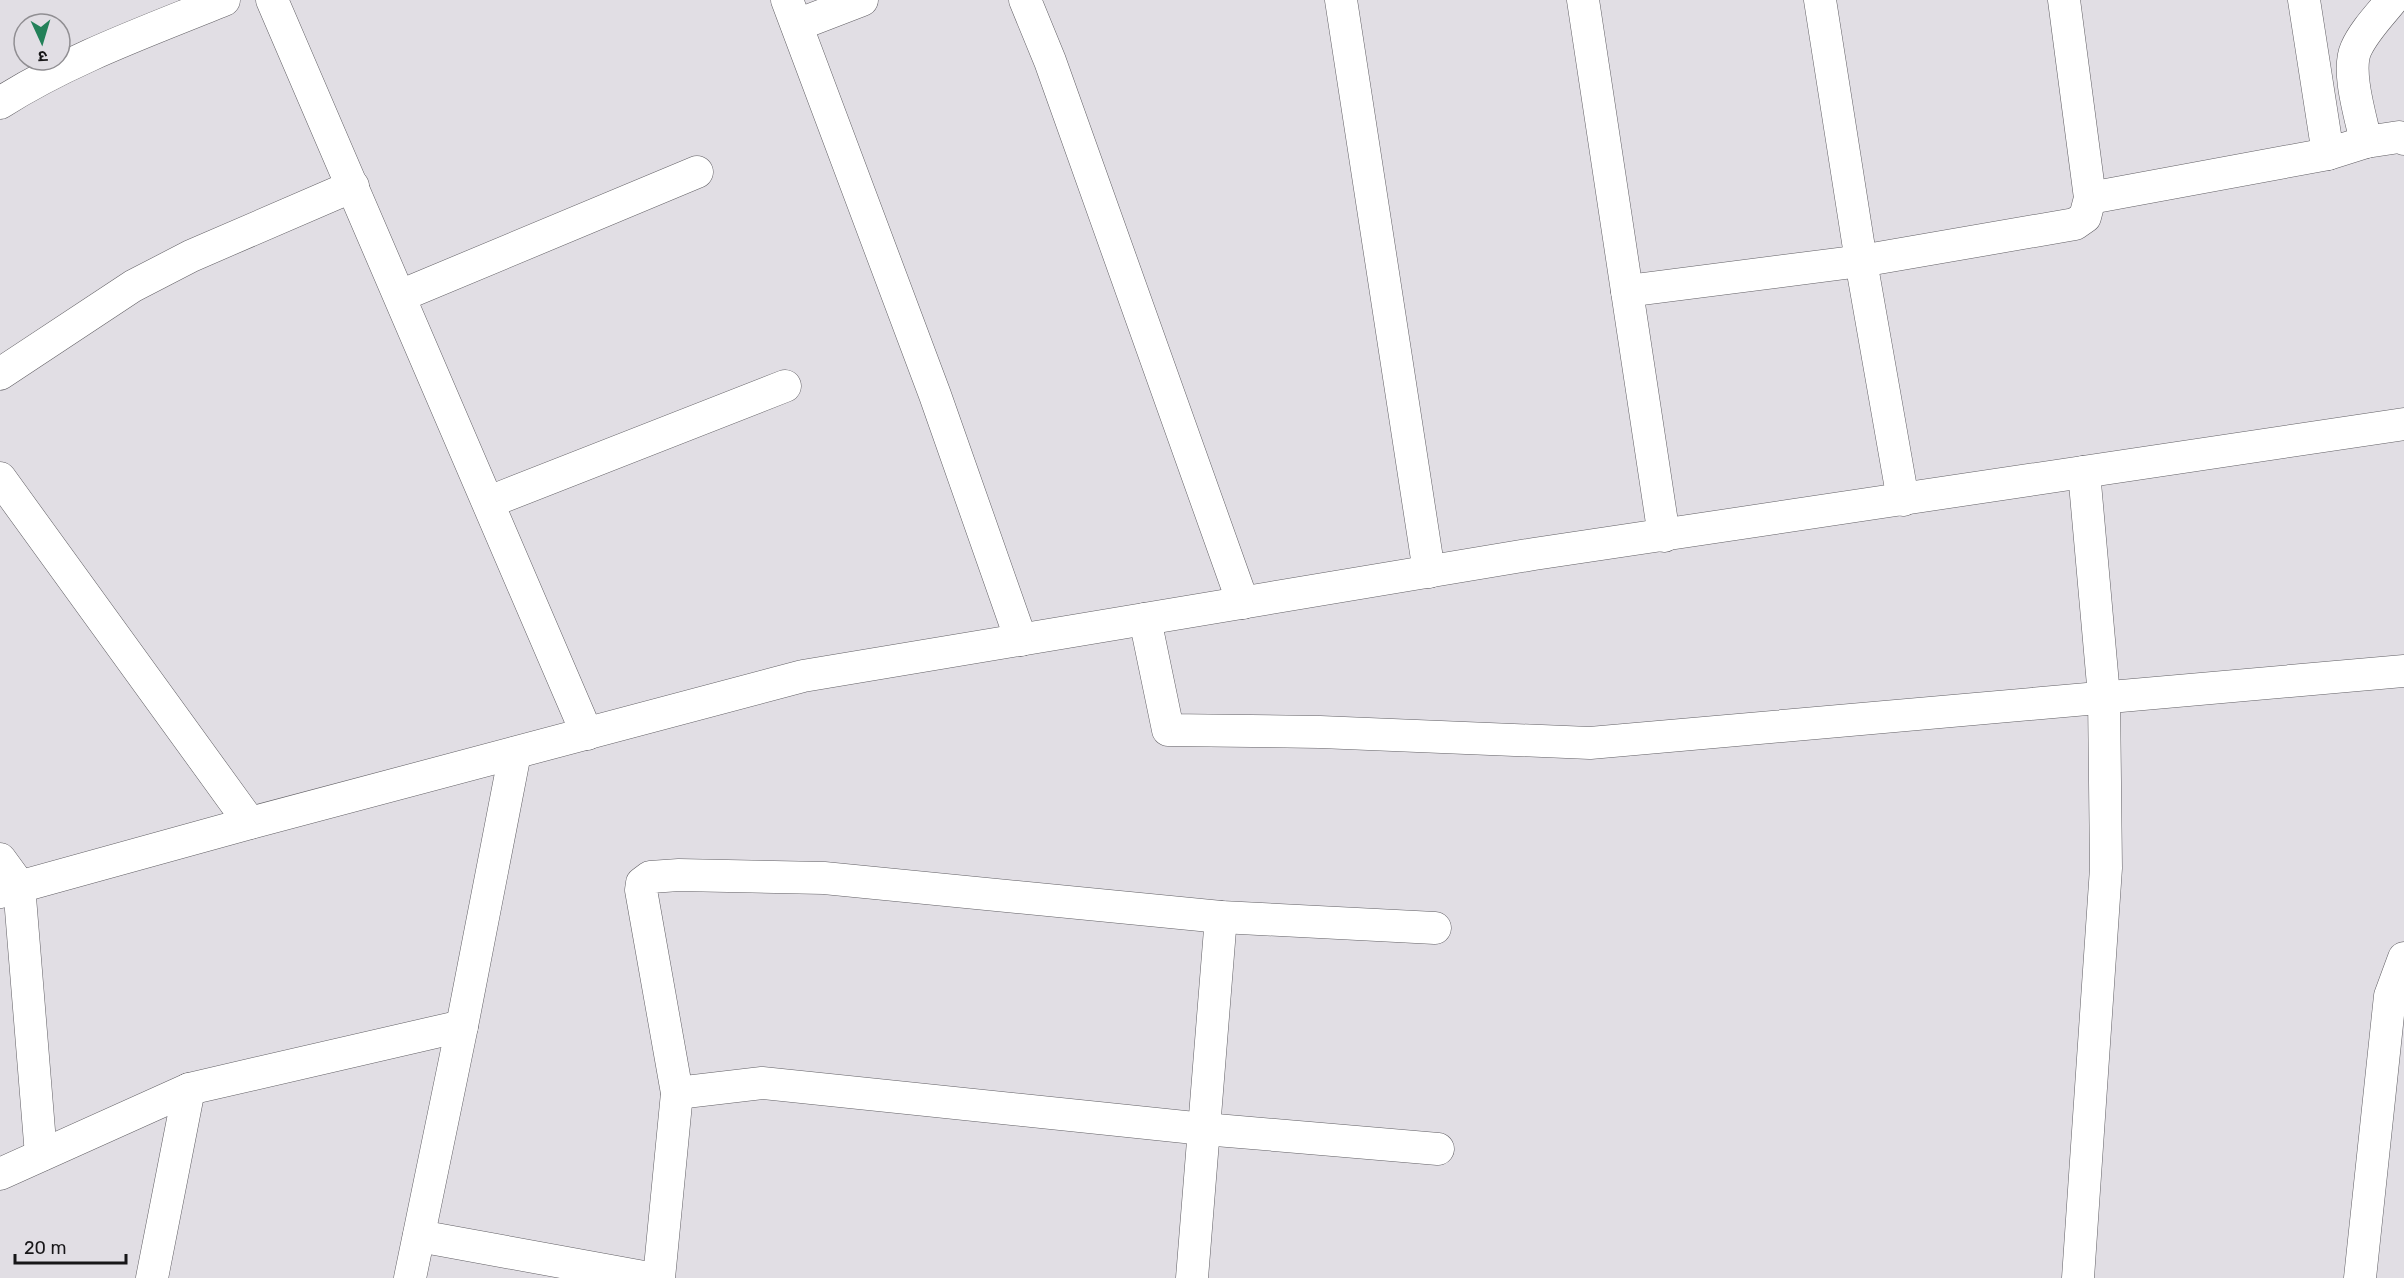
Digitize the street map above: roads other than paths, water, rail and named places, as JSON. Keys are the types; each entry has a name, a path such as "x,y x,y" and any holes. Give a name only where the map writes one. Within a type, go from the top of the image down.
{"street":[{"path":"0,103 26,87 102,50 224,0"},
{"path":"272,0 587,734"},
{"path":"862,0 792,13 930,383 1020,640"},
{"path":"1024,0 1050,61 1243,603"},
{"path":"1341,0 1429,572"},
{"path":"1583,0 1664,536"},
{"path":"1820,0 1862,261 1904,500"},
{"path":"1627,291 1862,261 2075,224 2085,217 2090,198 2064,0"},
{"path":"2304,0 2328,154"},
{"path":"2366,142 2354,81 2355,51 2364,35 2392,0"},
{"path":"2090,198 2328,154 2366,142 2399,137 2404,139"},
{"path":"400,296 697,172"},
{"path":"0,374 133,286 191,256 352,186"},
{"path":"489,502 785,386"},
{"path":"9,889 803,676 1429,572 2404,424"},
{"path":"2078,1278 2106,867 2104,696 2084,472"},
{"path":"0,478 250,823"},
{"path":"1144,619 1168,730 1320,732 1590,742 2404,671"},
{"path":"410,1278 515,753"},
{"path":"0,859 9,889 41,1155"},
{"path":"659,1278 677,1093 641,890 642,883 650,877 679,875 824,878 1221,917 1435,928"},
{"path":"1192,1278 1221,917"},
{"path":"2360,1278 2390,996 2404,958"},
{"path":"0,1174 189,1089 462,1026"},
{"path":"677,1093 762,1083 1204,1129 1438,1149"},
{"path":"152,1278 189,1089"},
{"path":"419,1236 649,1278"}]}
